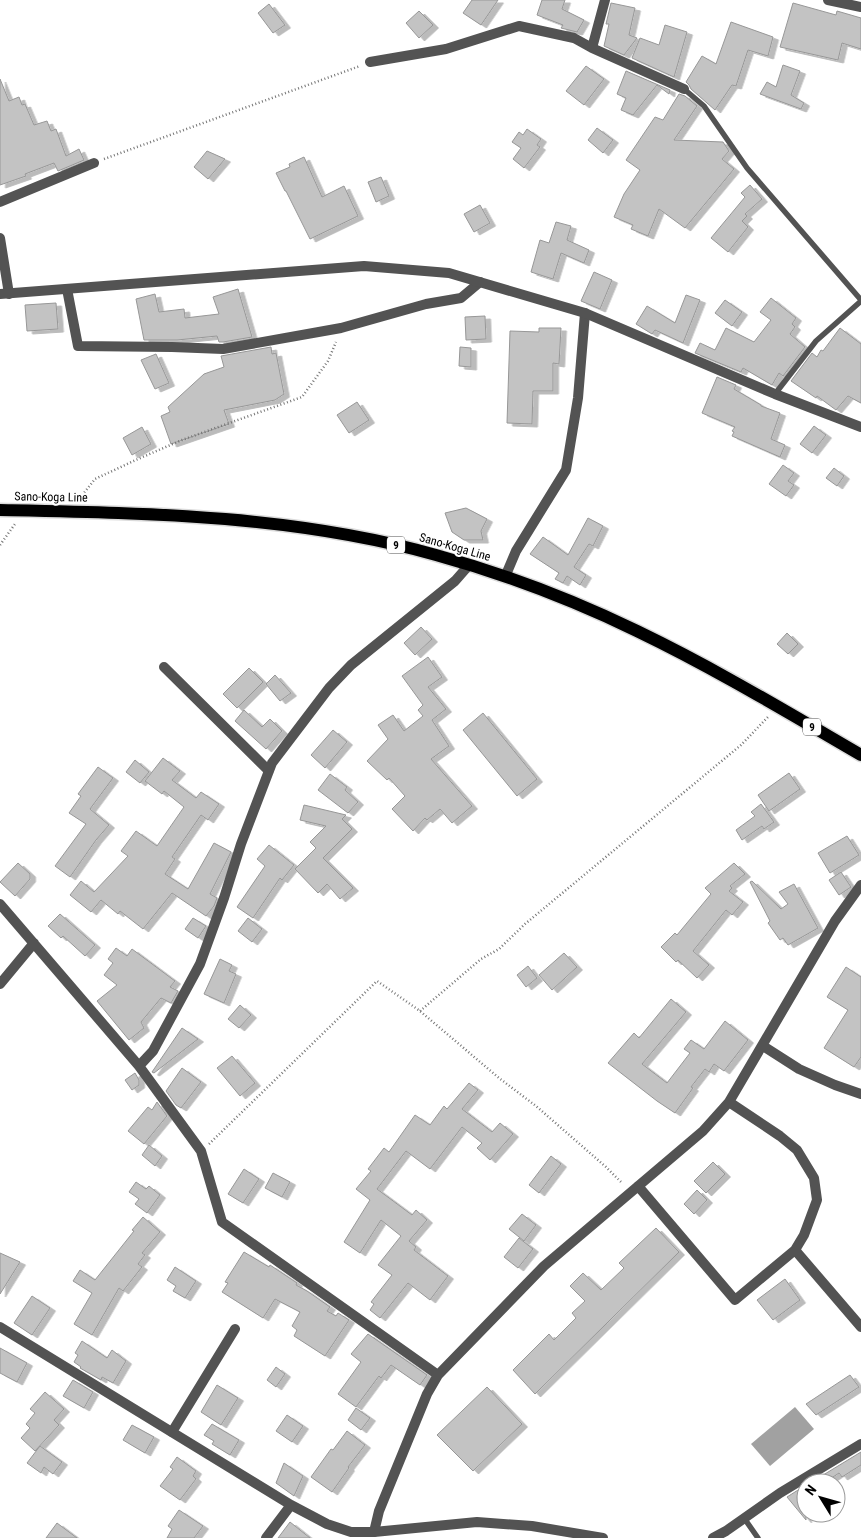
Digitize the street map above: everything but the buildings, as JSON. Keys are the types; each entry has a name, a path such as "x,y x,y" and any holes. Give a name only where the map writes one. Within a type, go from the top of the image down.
{"main road":[{"name":"Sano-Koga Line","path":"0,510 69,510 170,514 233,519 321,530 434,554 579,604 637,631 693,659 861,755"}],"street":[{"path":"592,48 605,0"},
{"path":"828,0 861,7"},
{"path":"370,62 446,49 519,26 574,38 592,48 684,88"},
{"path":"0,202 94,163"},
{"path":"0,238 4,294 364,266 449,272 585,313 775,394 861,427"},
{"path":"66,290 78,346 223,349 341,328 426,304 461,298 480,282"},
{"path":"505,577 516,552 566,470 578,398 585,313"},
{"path":"139,1066 153,1050 200,964 241,844 272,763 329,688 352,665 455,581 470,565"},
{"path":"164,667 269,771"},
{"path":"374,1532 379,1510 427,1394 438,1375 544,1266 703,1131 729,1102 835,921 861,885"},
{"path":"0,904 139,1066 202,1151 222,1222 438,1375"},
{"path":"0,984 34,943"},
{"path":"763,1046 799,1069 861,1094"},
{"path":"634,1189 735,1300 795,1250 804,1235 817,1200 814,1178 798,1150 729,1102"},
{"path":"795,1250 861,1327"},
{"path":"0,1327 291,1505 327,1524 351,1532 374,1532 477,1522 532,1526 603,1538"},
{"path":"172,1432 236,1329"},
{"path":"713,1538 780,1493 861,1444"},
{"path":"266,1538 291,1505"}],"lane":[{"path":"684,88 704,106 747,168 861,300 816,340 775,394"},
{"path":"744,1518 758,1538"}],"path":[{"path":"94,163 370,62"},
{"path":"69,510 95,479 182,440 302,396 328,361 341,328"},
{"path":"0,546 24,510"},
{"path":"420,1011 481,959 499,948 525,924 741,745 778,707"},
{"path":"202,1151 377,981 420,1011 634,1189"}],"shaded area":[{"path":"795,1407 814,1429 770,1466 751,1444"}]}
